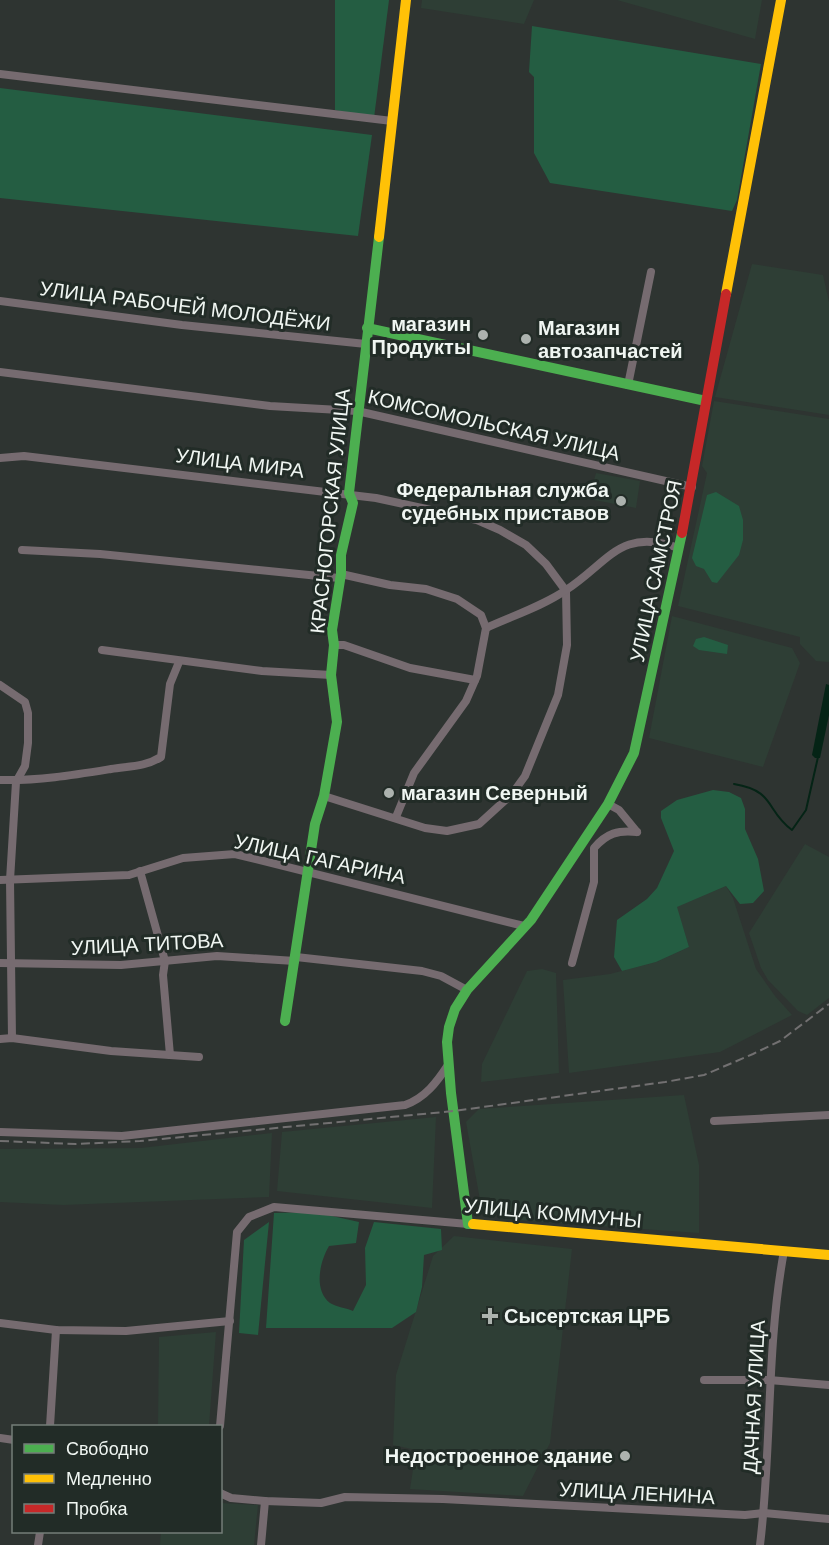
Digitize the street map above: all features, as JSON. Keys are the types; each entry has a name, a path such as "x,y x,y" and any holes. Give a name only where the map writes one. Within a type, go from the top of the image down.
{"street":[{"name":"КРАСНОГОРСКАЯ УЛИЦА","path":"285,1021 307,870 319,806 324,796 337,722 331,675 334,645 332,630 341,555 353,503 349,493 357,411 406,0"},
{"name":"УЛИЦА САМСТРОЯ","path":"468,1224 448,1065 449,1027 455,1009 467,990 531,920 608,804 634,753 692,487 781,0"},
{"path":"0,74 392,121"},
{"path":"628,385 651,272"},
{"name":"УЛИЦА РАБОЧЕЙ МОЛОДЁЖИ","path":"0,301 241,332 366,344"},
{"path":"367,328 706,401"},
{"name":"КОМСОМОЛЬСКАЯ УЛИЦА","path":"0,372 270,406 357,411 692,487"},
{"name":"УЛИЦА МИРА","path":"0,458 24,456 349,493 477,520 526,545 546,564 566,591"},
{"path":"486,628 566,591 607,555 641,540 659,541 679,548"},
{"path":"22,550 100,554 340,576 426,589 457,599 481,615 486,628 475,680 451,724 414,773 396,817"},
{"path":"324,796 425,828 447,831 479,824 512,794 525,777 558,695 567,645 566,591"},
{"path":"334,645 344,645 410,668 475,680"},
{"path":"102,650 178,662 262,671 331,675"},
{"path":"0,780 16,782 86,775 151,763 161,757 170,684 178,662"},
{"path":"0,685 25,702 28,713 25,766 16,782 10,880 12,1038"},
{"path":"572,963 594,882 594,848 601,840 616,831 637,832 619,810 608,804"},
{"name":"УЛИЦА ГАГАРИНА","path":"0,880 129,875 183,858 235,854 307,870 524,926"},
{"path":"140,871 165,961 163,975 170,1055"},
{"name":"УЛИЦА ТИТОВА","path":"0,963 122,965 218,956 295,958 422,971 441,976 467,990"},
{"path":"0,1039 12,1038 111,1051 199,1057"},
{"path":"0,1132 122,1136 405,1105 434,1086 448,1065"},
{"path":"714,1121 829,1115"},
{"name":"УЛИЦА КОММУНЫ","path":"230,1321 237,1232 249,1217 274,1207 829,1255"},
{"name":"ДАЧНАЯ УЛИЦА","path":"760,1545 764,1513 769,1380 778,1279 784,1251"},
{"path":"0,1323 56,1329 126,1331 230,1321 219,1425"},
{"path":"50,1425 56,1329"},
{"path":"704,1380 769,1380 829,1385"},
{"name":"УЛИЦА ЛЕНИНА","path":"222,1494 231,1498 265,1501 321,1503 345,1497 443,1499 745,1515 764,1513 829,1519"},
{"path":"261,1545 265,1501"}],"shaded area":[{"path":"335,0 389,0 374,118 335,110"},
{"path":"422,0 534,0 524,24 421,8"},
{"path":"617,0 762,0 755,39"},
{"path":"532,26 761,64 737,200 732,211 550,183 534,153 534,77 529,72"},
{"path":"0,88 372,135 358,236 0,198"},
{"path":"752,264 823,275 829,302 829,415 715,397"},
{"path":"714,401 829,419 829,662 816,661 800,644 800,637 678,606 707,473 702,466"},
{"path":"596,473 640,481 636,508 589,499"},
{"path":"716,492 739,506 743,520 743,540 739,555 717,583 712,582 704,569 696,566 692,558 707,495"},
{"path":"672,616 792,648 800,663 763,767 649,738"},
{"path":"704,637 728,645 727,654 699,650 693,646 696,639"},
{"path":"826,684 829,685 829,715 820,758 815,758 812,755"},
{"path":"713,790 729,792 741,798 745,809 745,829 758,859 764,891 753,903 740,904 726,886 677,907 689,947 656,962 622,971 614,957 617,920 647,899 657,888 674,851 661,818 661,811 677,800"},
{"path":"805,844 829,857 829,998 807,1015 798,1011 768,980 761,968 749,933"},
{"path":"726,886 733,898 756,969 792,1015 720,1052 569,1073 563,980 610,974 656,962 689,947 676,907"},
{"path":"542,969 556,973 559,1073 481,1082 482,1064 527,971"},
{"path":"684,1095 699,1165 699,1233 501,1219 480,1200 466,1122 479,1109"},
{"path":"436,1117 432,1208 277,1191 282,1132"},
{"path":"272,1133 269,1197 63,1205 0,1202 0,1149 141,1148"},
{"path":"314,1212 359,1222 356,1243 329,1246 323,1259 320,1275 321,1291 330,1303 353,1311 366,1285 365,1248 374,1222 441,1229 442,1250 424,1255 422,1287 416,1312 392,1328 266,1328 274,1213"},
{"path":"269,1222 258,1335 239,1333 244,1240"},
{"name":"Сысертская ЦРБ","path":"454,1236 572,1249 550,1443 523,1496 410,1489 416,1450 393,1445 396,1375 433,1256"},
{"path":"216,1332 209,1425 158,1425 159,1337"},
{"path":"222,1503 258,1505 254,1545 160,1545 161,1533 222,1533"}],"waterway":[{"path":"734,784 747,787 764,796 783,823 792,830 806,810 818,757"}],"railway":[{"path":"0,1141 76,1144 140,1141 454,1111 665,1082 704,1075 753,1054 780,1041 829,1004"}],"traffic: fast":[{"path":"285,1021 315,824 324,796 337,722 331,675 334,645 332,630 341,574 341,555 353,503 349,493 379,237"},
{"path":"367,328 706,401"},
{"path":"473,1224 468,1224 451,1093 447,1042 449,1027 455,1009 467,990 531,920 608,804 634,753 682,533"}],"traffic: slow":[{"path":"379,237 406,0"},
{"path":"726,294 781,0"},
{"path":"473,1224 829,1255"}],"traffic: jam":[{"path":"682,533 726,294"}],"place":[{"name":"магазин Продукты","path":"483,335"},
{"name":"Магазин автозапчастей","path":"526,339"},
{"name":"Федеральная служба судебных приставов","path":"621,501"},
{"name":"магазин Северный","path":"389,793"},
{"name":"Сысертская ЦРБ","path":"490,1316"},
{"name":"Недостроенное здание","path":"625,1456"}]}
